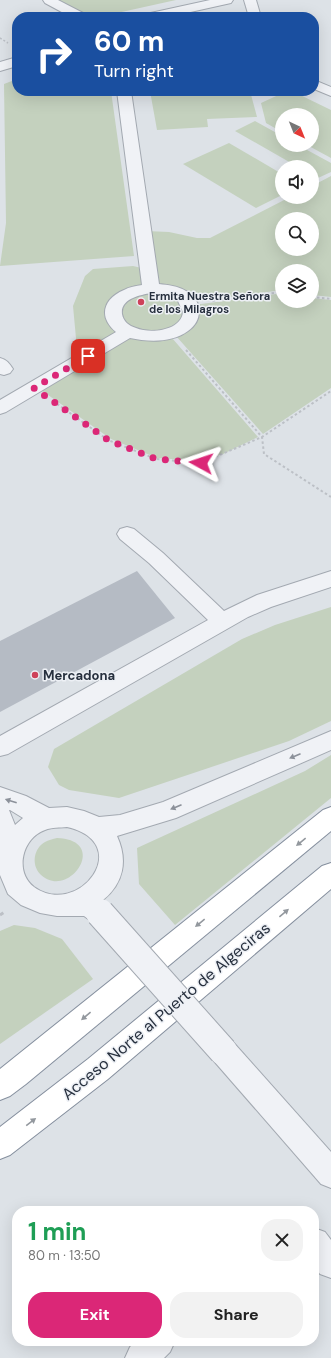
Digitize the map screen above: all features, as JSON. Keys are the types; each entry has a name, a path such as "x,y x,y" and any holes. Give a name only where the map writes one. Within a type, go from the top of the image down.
{"highway":[{"path":"0,1086 331,817"},
{"name":"Acceso Norte al Puerto de Algeciras","path":"0,1145 98,1069 331,874"}],"street":[{"path":"49,0 71,12"},
{"path":"173,12 227,0"},
{"path":"250,0 254,12"},
{"path":"0,68 12,63"},
{"path":"319,86 331,92"},
{"path":"125,96 152,288"},
{"path":"152,288 175,292 184,298 190,304 192,312 189,320 182,328 171,333 149,336 128,332 120,327 114,320 112,312 114,305 120,298 128,293 152,288"},
{"path":"0,408 128,332"},
{"path":"127,534 156,558 222,621"},
{"path":"0,748 241,611 264,601 331,579"},
{"path":"97,828 120,825 168,811 331,740"},
{"path":"0,797 18,803 46,819"},
{"path":"57,816 72,816 86,820 97,828 106,838 110,850 111,864 107,877 91,903 57,905 42,903 28,897 18,887 6,881 12,849 19,837 29,827 46,819 57,816"},
{"path":"0,817 12,849"},
{"path":"91,903 224,1051 331,1174"},
{"path":"319,1249 331,1263"},
{"path":"141,1358 154,1346"}],"path":[{"path":"190,304 275,293"},
{"path":"319,297 331,298"},
{"path":"171,333 262,437 264,454 331,498"},
{"path":"34,388 108,440 156,459 201,463 262,437 331,391"}],"green space":[{"path":"54,0 176,0 122,12 75,12"},
{"path":"12,81 12,96 112,96 134,256 0,266 6,223 4,84"},
{"path":"151,96 251,96 257,117 207,119 208,127 157,130"},
{"path":"276,96 302,96 331,110 331,158 319,152 319,108 275,108 275,128 266,123 261,103"},
{"path":"255,121 275,132 275,152 311,152 331,163 331,172 319,178 319,160 286,160 235,131"},
{"path":"229,143 275,170 275,198 256,208 183,164"},
{"path":"331,176 331,297 319,296 319,264 275,264 275,291 194,302 191,304 275,294 275,308 319,308 319,299 331,300 331,388 263,434 176,336 172,338 258,437 223,454 201,461 157,458 111,439 38,388 81,353 77,349 73,306 85,276 93,269 133,266 146,269 146,231 169,232 197,238 210,238 276,204 319,204 319,182"},
{"path":"331,607 331,721 289,741 119,798 69,790 59,785 48,767 54,749 242,639 275,625"},
{"path":"331,755 331,798 175,925 139,884 137,848 305,771"},
{"path":"57,838 73,841 81,848 83,858 79,867 72,875 62,880 51,881 40,874 37,870 35,866 35,856 41,845"},
{"path":"14,925 35,928 62,939 93,979 0,1044 0,931"}],"building":[{"name":"Mercadona","path":"137,571 175,618 0,712 0,641"}],"place":[{"name":"Ermita Nuestra Señora de los Milagros","path":"141,302"},
{"name":"Mercadona","path":"35,675"}],"route":[{"path":"88,356 34,388 108,440 156,459 201,463"}]}
